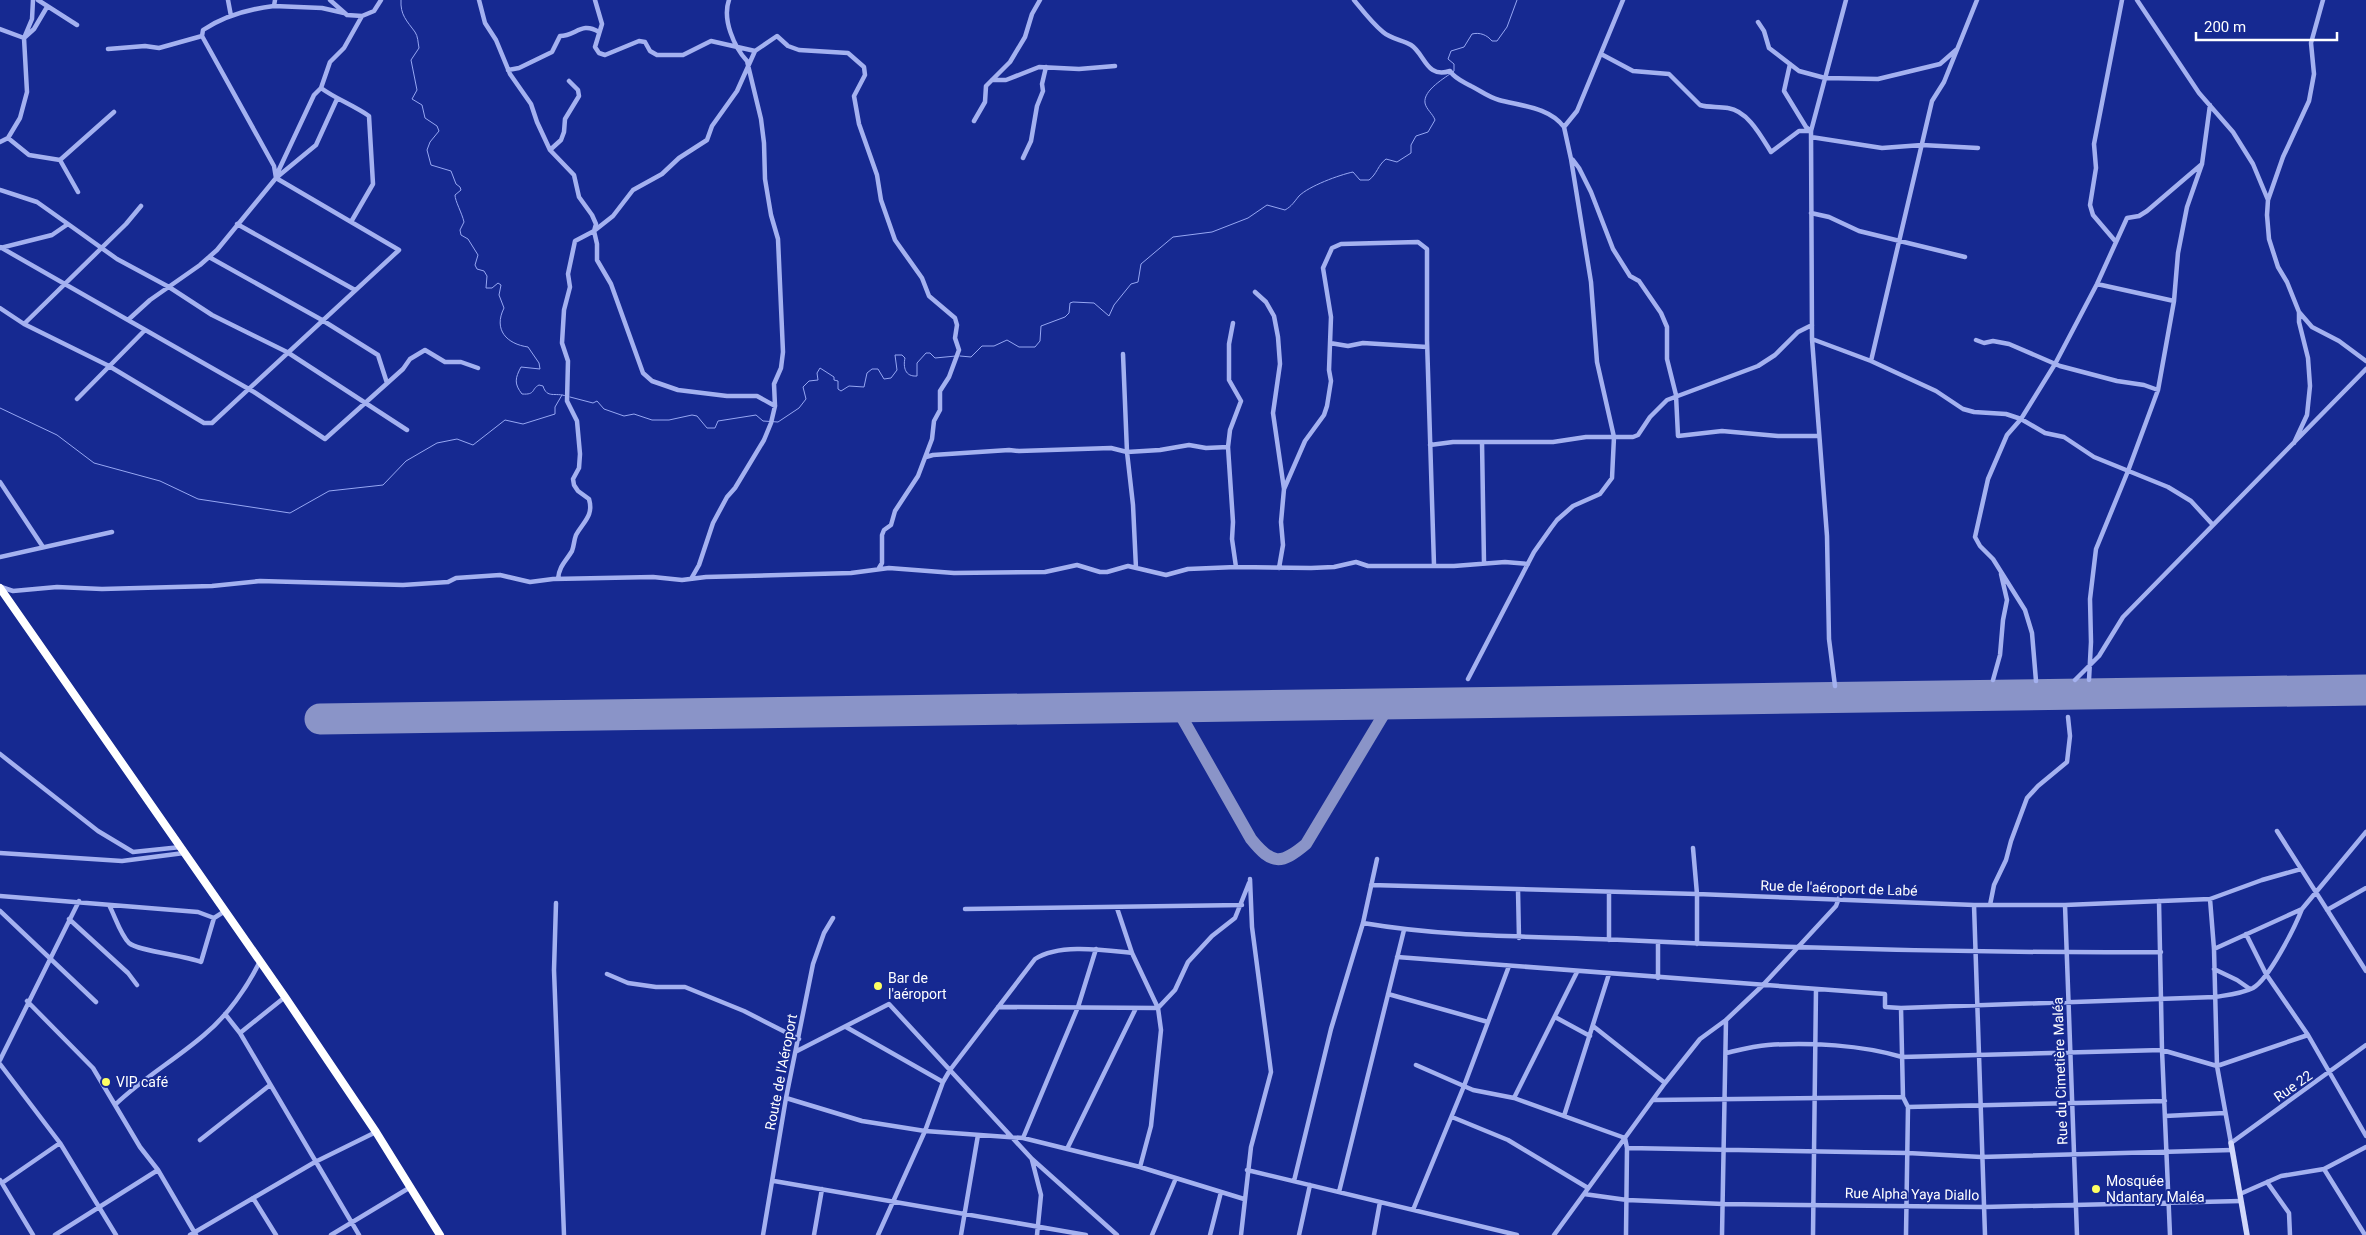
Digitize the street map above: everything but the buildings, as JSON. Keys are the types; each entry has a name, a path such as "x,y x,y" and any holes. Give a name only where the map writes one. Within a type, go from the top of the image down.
{"highway":[{"path":"0,587 285,997 376,1132 440,1235"}],"street":[{"path":"0,142 8,138 20,118 27,92 24,38 32,19 33,0"},
{"path":"38,0 77,25"},
{"path":"228,0 231,16"},
{"path":"330,0 344,13"},
{"path":"276,178 274,166 202,36 203,30 231,16 275,3 322,8 362,16 374,11 381,0"},
{"path":"478,0 485,24 496,40 508,70 531,104 550,150 574,175 579,197 596,224 594,231 597,244 597,260 611,284 643,373 652,381 678,390 727,396 757,396 774,406"},
{"path":"595,0 602,24 595,47 599,53 606,55 640,41 646,42 650,51 657,55 683,54 711,41 755,51"},
{"path":"691,579 699,565 713,523 727,497 735,488 764,440 772,421 774,384 781,368 783,352 778,239 771,215 765,179 761,118 748,64 738,47 728,23 729,0"},
{"path":"974,121 985,102 986,86 1010,62 1025,37 1032,14 1040,0"},
{"path":"1354,0 1383,32 1413,46 1424,63 1434,70 1441,74 1451,73 1463,83 1470,85 1489,97 1536,109 1553,117 1564,127 1571,159 1591,282 1597,362 1614,438 1612,478 1600,494 1573,506 1557,520 1528,564 1468,679"},
{"path":"1564,127 1577,111 1623,0"},
{"path":"1835,686 1829,639 1827,536 1812,339 1811,134 1846,0"},
{"path":"1871,361 1932,101 1944,82 1976,0"},
{"path":"2116,242 2093,215 2090,205 2096,168 2094,144 2122,0"},
{"path":"2137,0 2199,93 2233,132 2253,164 2268,200"},
{"path":"2323,0 2311,43 2314,74 2309,101 2283,157 2268,200 2266,215 2269,238 2278,267 2299,312 2312,327 2339,341 2366,361"},
{"path":"24,38 34,29 47,7"},
{"path":"276,178 314,96 321,88 330,62 344,48 362,16"},
{"path":"1758,22 1764,31 1769,48 1799,71 1825,78 1878,79 1940,64 1957,49"},
{"path":"508,70 519,68 552,52 560,36 566,36 581,28 592,28 599,32"},
{"path":"0,29 24,38"},
{"path":"108,49 145,46 160,48 202,36"},
{"path":"558,579 562,562 572,550 577,534 588,520 590,511 589,499 578,491 574,485 573,479 579,468 580,454 577,420 567,395 568,361 562,343 564,310 570,287 568,274 575,241 594,231 613,216 633,190 662,174 679,158 707,140 716,120 737,91 755,51 777,36 788,46 799,50 848,54 864,67 865,75 854,96 860,124 877,175 881,200 895,240 922,278 929,296 955,318 957,325 956,338 959,350 956,353 950,377 940,391 940,407 934,421 932,439 926,458 911,488 895,510 891,525 884,530 882,563 879,568"},
{"path":"1601,54 1633,71 1669,74 1700,106 1729,108 1743,115 1771,152 1799,131 1882,148 1922,145 1978,148"},
{"path":"1790,64 1784,91 1811,134"},
{"path":"992,80 1006,80 1039,67 1079,69 1115,66"},
{"path":"1023,158 1034,130 1033,126 1037,106 1043,91 1046,67"},
{"path":"550,150 560,140 564,132 564,119 579,96 578,90 569,82"},
{"path":"321,88 337,99 350,102 368,116 373,184 351,222"},
{"path":"128,320 150,300 209,257 276,178 316,145 337,99"},
{"path":"2089,680 2091,642 2090,599 2096,549 2158,390 2174,300 2178,253 2187,207 2202,164 2210,105"},
{"path":"60,160 114,112"},
{"path":"8,138 29,155 60,160"},
{"path":"1571,159 1579,168 1591,192 1613,249 1630,276 1639,281 1661,313 1667,327 1667,359 1676,395 1678,436 1722,430 1778,436 1818,436"},
{"path":"60,160 78,192"},
{"path":"2036,681 2029,620 2000,570 1975,537 1988,479 2007,435 2021,419 2054,364 2097,284 2127,218 2139,216 2147,211 2202,164"},
{"path":"0,308 24,324 109,366 204,423 212,423 399,250 276,178"},
{"path":"0,190 37,202 117,259 169,286 212,315 287,352 367,402 407,430"},
{"path":"24,324 126,224 141,206"},
{"path":"1811,213 1829,217 1859,231 1965,258"},
{"path":"0,248 52,235 68,224"},
{"path":"237,224 355,290"},
{"path":"1284,489 1305,441 1324,415 1331,381 1329,370 1331,310 1323,268 1332,248 1354,243 1418,242 1427,249 1427,347 1434,565"},
{"path":"0,248 248,388 325,439 403,369 410,359 425,350 445,362 461,362 478,368"},
{"path":"209,257 322,320 378,355 387,383"},
{"path":"2097,284 2174,300"},
{"path":"1255,292 1266,302 1274,316 1278,336 1280,364 1274,413 1284,489 1282,558 1279,568"},
{"path":"2294,443 2308,415 2310,386 2308,358 2299,322 2299,312"},
{"path":"1234,323 1229,344 1229,380 1241,401 1230,430 1228,447 1233,522 1232,539 1236,567"},
{"path":"1430,445 1453,442 1553,442 1586,437 1626,438 1638,435 1659,407 1676,395 1758,366 1775,355 1798,332 1812,325"},
{"path":"77,399 146,330"},
{"path":"1812,339 1871,361 1936,391 1963,409 1974,412 2006,414 2021,419 2045,432 2064,437 2094,457 2168,487 2191,501 2213,525"},
{"path":"1976,340 1984,343 1993,341 2008,344 2054,364 2158,390"},
{"path":"1330,343 1348,346 1363,343 1427,347"},
{"path":"1123,354 1127,452 1133,505 1136,568"},
{"path":"2075,680 2089,667 2106,645 2123,616 2366,370"},
{"path":"1482,442 1484,563"},
{"path":"926,458 932,455 1009,450 1019,452 1118,448 1127,452 1160,450 1189,445 1206,448 1228,447"},
{"path":"0,482 42,547"},
{"path":"0,557 112,532"},
{"path":"0,587 13,591 56,587 102,589 212,586 260,581 403,584 448,582 456,578 500,575 530,582 558,579 645,577 682,580 789,573 851,573 879,568 913,568 954,573 1045,572 1077,565 1100,572 1128,566 1166,575 1188,569 1334,567 1356,562 1368,566 1454,566 1484,563 1528,564"},
{"path":"1993,680 2000,655 2007,600 2000,570"},
{"path":"1990,905 1994,885 2006,860 2027,798 2038,786 2067,762 2070,736 2068,717"},
{"path":"0,754 98,831 133,852 182,850"},
{"path":"2277,831 2366,971"},
{"path":"1397,957 1885,994 1885,1007 1901,1008 2214,997 2250,989 2266,974 2290,936 2302,909 2366,832"},
{"path":"1694,848 1697,894 1697,944"},
{"path":"0,853 122,861 182,850"},
{"path":"1294,1181 1331,1029 1363,923 1377,859"},
{"name":"Rue de l'aéroport de Labé","path":"1371,886 1839,898 1974,905 2065,905 2210,899 2262,880 2301,869"},
{"path":"998,1007 1158,1008 1175,990 1188,962 1212,936 1235,918 1242,905 1250,879 1252,927 1271,1072 1251,1147 1241,1235"},
{"path":"2327,910 2366,888"},
{"path":"1518,890 1519,938"},
{"path":"1609,892 1609,940"},
{"path":"0,896 198,912 214,918"},
{"path":"1554,1235 1665,1083 1700,1039 1726,1020 1762,986 1836,906 1839,898"},
{"path":"2210,899 2214,949 2217,1066 2247,1235"},
{"path":"2159,900 2162,1050 2170,1235"},
{"path":"0,1060 27,1001 79,901"},
{"path":"556,903 554,970 564,1235"},
{"path":"109,905 128,942 137,948 187,956 201,962 214,918 225,911"},
{"path":"965,909 1242,905"},
{"path":"1974,905 1985,1235"},
{"name":"Rue du Cimetière Maléa","path":"2065,905 2077,1235"},
{"path":"1117,908 1132,953 1158,1008 1161,1030 1151,1126 1140,1167"},
{"path":"2214,949 2302,909"},
{"path":"0,911 96,1002"},
{"name":"Route de l'Aéroport","path":"763,1235 774,1181 786,1098 813,964 824,933 834,918"},
{"path":"69,919 128,973 137,985"},
{"path":"1363,923 1404,930 1519,938 1976,953 2161,952"},
{"path":"1339,1192 1404,930"},
{"path":"2246,934 2266,974 2308,1035 2366,1136"},
{"path":"1658,942 1658,978"},
{"path":"878,1235 925,1131 943,1082 950,1070 1035,959 1046,952 1096,949 1132,953"},
{"path":"1023,1138 1078,1007 1096,949"},
{"path":"116,1104 152,1073 205,1035 225,1014 252,978 260,961"},
{"path":"1413,1210 1452,1117 1509,966"},
{"path":"2214,969 2237,980 2250,989"},
{"path":"1514,1098 1577,972"},
{"path":"607,974 628,983 656,987 685,987 744,1011 799,1039"},
{"path":"1564,1116 1609,974"},
{"path":"1813,1235 1816,989"},
{"path":"1388,994 1488,1022"},
{"path":"240,1034 285,997"},
{"path":"27,1001 93,1068 140,1147 158,1170 194,1234 316,1162 376,1132"},
{"path":"797,1051 889,1004 1032,1159 1118,1235"},
{"path":"1067,1149 1136,1008"},
{"path":"1901,1008 1903,1097 1908,1107 1906,1235"},
{"path":"225,1014 240,1034 359,1235"},
{"path":"1555,1017 1590,1036"},
{"path":"1722,1235 1726,1020"},
{"path":"1593,1026 1665,1083"},
{"path":"846,1027 943,1082"},
{"path":"1726,1053 1766,1045 1815,1045 1882,1051 1902,1057 2162,1050 2217,1066 2308,1035"},
{"name":"Rue 22","path":"2231,1143 2331,1073 2366,1045"},
{"path":"0,1064 60,1143 116,1235"},
{"path":"1416,1065 1473,1090 1514,1098 1625,1138"},
{"path":"200,1140 270,1084"},
{"path":"1653,1100 1903,1097"},
{"path":"786,1098 862,1121 925,1131 1013,1139 1023,1138 1140,1167 1244,1199"},
{"path":"1908,1107 2165,1101"},
{"path":"2165,1116 2225,1113"},
{"path":"1452,1117 1508,1140 1588,1188"},
{"path":"961,1235 978,1135"},
{"path":"1625,1138 1627,1148 1626,1235"},
{"path":"32,1235 1,1182 60,1143"},
{"path":"2240,1194 2281,1176 2324,1169 2366,1147"},
{"path":"1627,1148 1908,1152 1981,1157 2232,1150"},
{"path":"1032,1159 1041,1195 1037,1235"},
{"path":"2324,1169 2365,1235"},
{"path":"55,1235 158,1170"},
{"path":"1247,1170 1517,1235"},
{"path":"1152,1235 1176,1178"},
{"path":"774,1181 1086,1235"},
{"path":"2267,1182 2289,1214 2290,1235"},
{"path":"1299,1235 1310,1185"},
{"path":"331,1235 410,1188"},
{"path":"814,1235 822,1189"},
{"path":"1210,1235 1221,1192"},
{"name":"Rue Alpha Yaya Diallo","path":"1584,1194 1626,1200 1723,1204 1814,1203 1984,1207 2241,1201"},
{"path":"254,1198 276,1235"},
{"path":"1374,1235 1380,1202"}],"waterway":[{"path":"401,0 403,14 416,34 419,48 411,60 417,90 412,99 422,105 425,118 437,126 439,131 430,142 427,150 431,165 451,171 456,184 460,187 461,190 455,195 464,222 460,230 461,235 468,239 478,255 475,265 477,269 484,271 487,276 486,288 492,288 498,283 501,285 499,295 504,308 500,323 504,335 514,343 528,347 539,363 540,369 521,367 517,374 518,387 522,394 531,393 539,385 543,386 549,394 566,396"},
{"path":"960,356 971,357 982,346 994,346 1007,340 1019,347 1035,347 1040,341 1041,326 1065,317 1069,313 1070,303 1073,302 1094,303 1109,316 1114,305 1131,284 1138,282 1141,264 1173,237 1212,232 1248,218 1267,205 1285,210 1310,188 1347,173 1353,172 1360,180 1369,180 1386,159 1397,162 1411,153 1411,145 1416,136 1428,132 1435,120 1425,103 1425,98 1435,85 1454,71 1454,64 1448,59 1451,51 1464,47 1472,34 1475,33 1486,36 1492,41 1497,41 1507,27 1517,0"},
{"path":"570,397 593,403 597,401 604,409 624,416 634,414 652,420 669,420 692,415 697,416 707,428 715,428 718,421 756,415 763,421 778,422 799,408 806,399 803,387 809,381 818,380 817,373 820,368 834,377 834,380 838,381 838,389 841,391 849,386 864,387 867,373 872,369 878,369 884,379 891,378 897,370 895,355 902,355 905,358 904,365 906,371 913,376 917,376 917,363 926,353 930,353 935,358 956,356"},
{"path":"0,408 57,435 94,463 160,481 198,499 290,513 329,491 383,485 406,461 437,443 457,439 473,445 505,420 523,424 555,414 555,407 562,395"}],"taxiway":[{"path":"1176,707 1251,839 1258,848 1271,858 1283,859 1306,844 1390,704"}],"runway":[{"path":"320,719 2366,690"}],"place":[{"name":"Bar de l'aéroport","path":"878,986"},
{"name":"VIP café","path":"106,1082"},
{"name":"Mosquée Ndantary Maléa","path":"2096,1189"}]}
